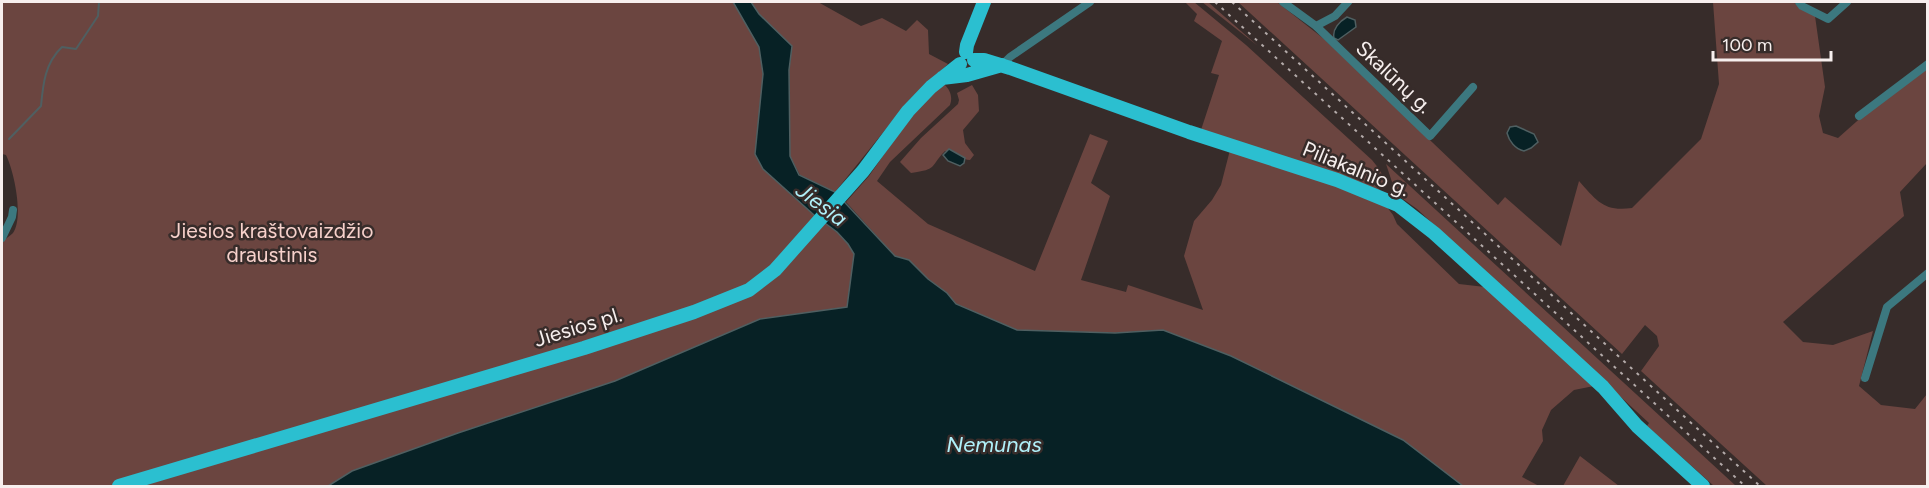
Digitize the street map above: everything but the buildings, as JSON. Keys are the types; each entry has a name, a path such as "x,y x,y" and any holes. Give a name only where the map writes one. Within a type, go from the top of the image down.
{"main road":[{"path":"967,59 967,45 984,2"},
{"name":"Piliakalnio g.","path":"967,59 984,60 1002,65 1189,132 1337,180 1398,205 1434,233 1581,366 1637,426 1703,486"},
{"name":"Jiesios pl.","path":"119,486 594,345 703,309 742,293 763,281 846,191 908,111 931,87 967,59"},
{"path":"942,78 967,75 1002,65"}],"street":[{"path":"1002,65 1010,57 1090,2"},
{"name":"Skalūnų g.","path":"1283,2 1316,26 1430,136 1473,87"},
{"path":"1316,26 1335,16 1348,2"},
{"path":"1799,2 1802,6 1828,19 1847,2"},
{"path":"1859,116 1928,64"},
{"path":"2,238 13,210"},
{"path":"1865,378 1887,306 1928,273"}],"green space":[{"name":"Jiesios kraštovaizdžio draustinis","path":"2,2 736,2 763,35 773,155 859,235 847,307 760,319 615,381 352,471 328,486 2,486 2,242 13,233 18,216 18,206 12,172 6,155 2,154"},
{"path":"751,2 818,2 861,26 882,18 906,31 917,20 928,30 929,54 948,64 910,99 835,192 800,175 790,156 789,70 792,46 759,14"},
{"path":"1185,2 1194,2 1246,45 1372,160 1383,177 1381,189 1378,190 1201,130 1219,75 1211,73 1222,41 1194,21 1197,14"},
{"path":"1202,2 1208,2 1258,46"},
{"path":"1238,2 1277,2 1324,39 1498,205 1505,197 1561,246 1579,181 1602,204 1614,208 1632,208 1701,139 1719,84 1713,2 1793,2 1815,16 1825,87 1819,116 1823,133 1838,138 1865,114 1927,68 1927,163 1900,192 1904,216 1783,322 1803,342 1833,345 1873,331 1859,386 1881,405 1915,409 1927,394 1927,486 1767,486 1641,371 1659,346 1657,336 1645,325 1622,354"},
{"path":"945,85 950,94 950,105 890,162 877,181 928,224 1035,271 1090,134 1108,141 1091,183 1110,196 1081,280 1126,292 1128,285 1203,310 1184,256 1194,221 1212,200 1221,185 1230,150 1342,186 1384,203 1397,224 1459,284 1485,287 1594,386 1574,390 1551,410 1542,430 1543,441 1522,477 1539,486 1463,486 1403,440 1231,356 1163,330 1115,333 1017,330 956,304 947,293 928,279 909,260 895,256 846,202 869,176 915,110 940,86"},
{"path":"972,85 978,95 979,111 963,130 965,143 974,155 967,160 945,151 932,167 911,173 900,162 921,138 958,104 957,93"},
{"path":"1386,164 1736,486 1714,486 1647,426 1649,423 1417,209 1396,194"},
{"path":"1580,456 1619,486 1563,486"}],"water":[{"path":"733,2 751,2 759,14 792,46 789,70 790,156 799,175 835,192 895,256 909,260 928,279 947,293 956,304 1017,330 1115,333 1163,330 1231,356 1403,440 1463,486 328,486 352,471 615,381 760,319 847,307 854,254 848,244 763,169 755,154 763,74 759,47"},
{"path":"1347,17 1355,20 1356,27 1338,40 1334,38 1335,28"},
{"path":"1516,126 1534,134 1538,142 1524,151 1515,147 1507,133 1510,127"},
{"path":"949,149 965,158 964,163 960,166 948,161 943,155"}],"waterway":[{"path":"9,139 41,106 48,67 62,47 76,49 98,16 99,2"}],"railway":[{"path":"1215,2 1745,486"},
{"path":"1232,2 1760,486"}],"water label":[{"name":"Jiesia","path":"822,204"},
{"name":"Nemunas","path":"994,444"}]}
